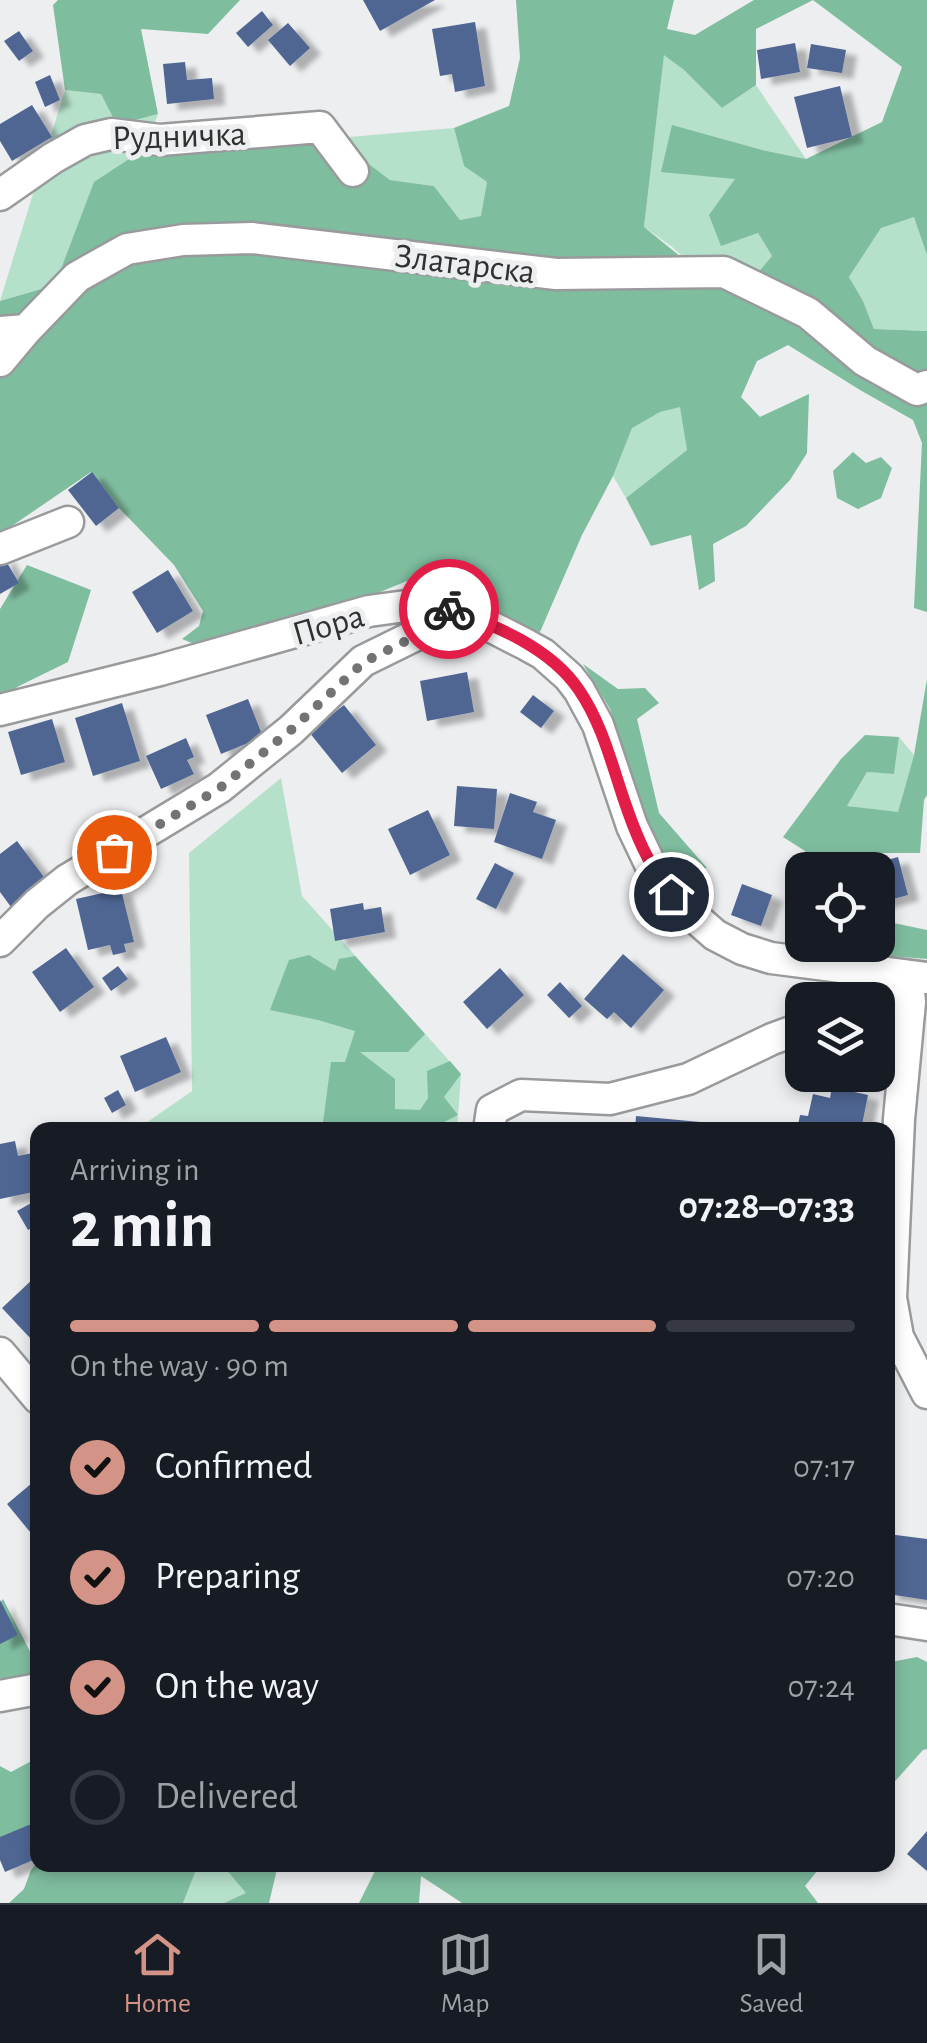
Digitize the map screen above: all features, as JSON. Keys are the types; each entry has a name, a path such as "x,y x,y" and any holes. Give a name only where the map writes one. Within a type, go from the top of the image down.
{"street":[{"name":"Рудничка","path":"0,196 84,140 112,134 160,140 320,127 353,172"},
{"name":"Златарска","path":"0,361 13,331 76,277 127,249 183,240 252,238 556,274 724,272 808,313 865,362 917,390 927,386"},
{"path":"0,549 68,522"},
{"name":"Пора","path":"0,710 369,612 414,605 448,609 534,649 569,677 598,725 646,858 695,919 728,942 771,958 915,977"},
{"path":"0,941 67,880 220,788 291,730 364,662 424,632 448,609"},
{"path":"895,1208 910,1002 908,983 915,977"},
{"path":"490,1122 492,1110 521,1095 610,1099 688,1078 785,1034"},
{"path":"895,1320 898,1337 927,1393"},
{"path":"0,1353 30,1389"},
{"path":"895,1620 927,1625"},
{"path":"0,1696 30,1690"}],"green space":[{"path":"58,0 240,0 208,34 141,29 158,114 117,125 101,94 65,90 53,5"},
{"path":"516,0 674,0 667,29 695,35 754,0 813,0 927,0 927,255 914,217 881,228 849,277 874,329 927,331 927,612 914,608 922,443 913,420 788,345 757,361 741,397 760,417 809,394 807,453 790,480 746,526 713,544 715,581 699,590 691,535 651,546 626,498 687,450 680,407 660,412 632,428 540,632 407,581 324,615 209,650 182,639 199,626 203,611 174,565 119,508 91,472 0,534 0,301 55,285 94,182 146,148 302,141 353,152 390,180 434,186 460,220 481,216 487,182 464,166 454,128 509,106 520,58","holes":["813,0 902,67 882,122 806,159 672,125 661,172 735,179 709,215 721,246 758,233 772,256 746,287 713,283 644,227 664,55 722,108 756,85 756,29"]},
{"path":"664,54 722,108 756,85 806,159 762,150 661,171 736,178 721,245 758,233 772,256 746,287 713,283 644,227"},
{"path":"65,90 101,94 118,125 158,114 146,148 55,285 0,301"},
{"path":"454,128 464,166 487,182 482,216 460,220 434,186 390,180 353,152 302,141"},
{"path":"915,216 927,255 927,331 874,329 849,277 881,228"},
{"path":"681,406 687,450 626,498 613,476 632,427"},
{"path":"853,452 866,463 881,457 892,468 881,498 858,509 837,498 833,471"},
{"path":"27,565 91,590 68,662 17,687 0,710 0,609"},
{"path":"583,664 618,689 645,688 659,703 637,719 659,813 707,868 677,873 649,830 610,709"},
{"path":"927,679 927,795 920,853 805,852 783,837 841,759 865,735 899,737 894,774 867,772 847,806 898,812 914,755"},
{"path":"899,737 914,755 898,813 847,806 867,772 894,774"},
{"path":"281,778 302,896 461,1074 458,1122 147,1122 192,1091 189,853"},
{"path":"895,923 927,930 927,959 895,956"},
{"path":"309,955 335,971 339,959 355,956 425,1034 408,1052 360,1052 395,1079 395,1109 420,1110 428,1098 427,1071 450,1061 461,1074 444,1097 458,1115 443,1122 323,1122 331,1062 345,1062 355,1031 270,1010 289,960"},
{"path":"3,1599 30,1651 30,1702 0,1703"},
{"path":"917,1657 927,1662 927,1749 895,1781 895,1661"},
{"path":"30,1762 30,1824 0,1838 0,1766 11,1772"},
{"path":"30,1872 195,1872 183,1903 9,1903 24,1889"},
{"path":"195,1872 229,1872 247,1893 224,1903 183,1903"},
{"path":"228,1872 276,1872 269,1903 224,1903 246,1893"},
{"path":"374,1872 816,1872 805,1886 818,1903 462,1903 421,1876 419,1903 359,1903"}],"building":[{"path":"363,0 435,0 380,31"},
{"path":"262,11 273,25 248,47 236,33"},
{"path":"475,22 485,86 455,92 452,74 440,76 432,29"},
{"path":"288,23 310,48 290,66 268,40"},
{"path":"19,31 33,51 19,61 4,41"},
{"path":"795,43 800,72 761,79 757,50"},
{"path":"811,44 846,50 842,73 807,68"},
{"path":"185,62 187,80 212,78 214,99 167,104 163,64"},
{"path":"50,75 60,100 45,107 35,82"},
{"path":"840,86 852,137 807,148 794,97"},
{"path":"32,105 52,137 12,161 0,141 0,124"},
{"path":"92,472 119,508 96,526 68,490"},
{"path":"3,556 19,583 0,594 0,558"},
{"path":"168,570 193,611 157,633 132,592"},
{"path":"467,672 474,712 427,721 420,681"},
{"path":"533,695 554,711 541,728 520,712"},
{"path":"248,699 263,737 221,754 206,715"},
{"path":"122,703 140,761 93,776 75,718"},
{"path":"344,705 376,745 342,773 309,732"},
{"path":"52,719 65,762 21,775 8,732"},
{"path":"186,738 194,757 187,760 194,774 161,789 146,756"},
{"path":"457,786 497,789 494,829 454,826"},
{"path":"510,793 537,802 533,812 556,820 542,859 494,842"},
{"path":"428,810 450,855 410,875 388,829"},
{"path":"17,841 47,881 11,907 0,892 0,854"},
{"path":"898,857 908,895 895,898"},
{"path":"495,863 514,873 496,909 476,899"},
{"path":"742,884 772,895 761,926 731,915"},
{"path":"121,889 134,942 124,944 126,952 113,955 110,945 88,950 76,899"},
{"path":"363,903 364,910 381,907 385,932 335,941 330,909"},
{"path":"66,948 94,987 60,1012 32,972"},
{"path":"623,954 664,990 631,1028 614,1012 607,1019 584,999"},
{"path":"118,966 128,979 111,991 102,978"},
{"path":"500,968 524,995 487,1029 463,1002"},
{"path":"560,982 582,1006 569,1018 547,995"},
{"path":"166,1037 181,1072 135,1092 120,1056"},
{"path":"118,1090 126,1105 112,1113 104,1098"},
{"path":"831,1092 868,1095 863,1122 799,1122 800,1115 808,1116 813,1094 830,1098"},
{"path":"636,1116 700,1122 636,1122"},
{"path":"15,1141 18,1156 30,1154 30,1193 0,1199 0,1144"},
{"path":"30,1204 30,1229 28,1230 17,1211"},
{"path":"30,1282 30,1338 2,1308"},
{"path":"30,1485 30,1532 7,1504"},
{"path":"895,1535 927,1539 927,1600 895,1595"},
{"path":"0,1600 18,1635 0,1644"},
{"path":"30,1824 30,1861 5,1872 0,1860 0,1837"},
{"path":"927,1831 927,1871 907,1854"}],"way so far":[{"path":"114,852 220,788 291,730 364,662 424,632 449,609"}],"route":[{"path":"449,609 543,654 569,677 598,725 646,858 671,894"}]}
